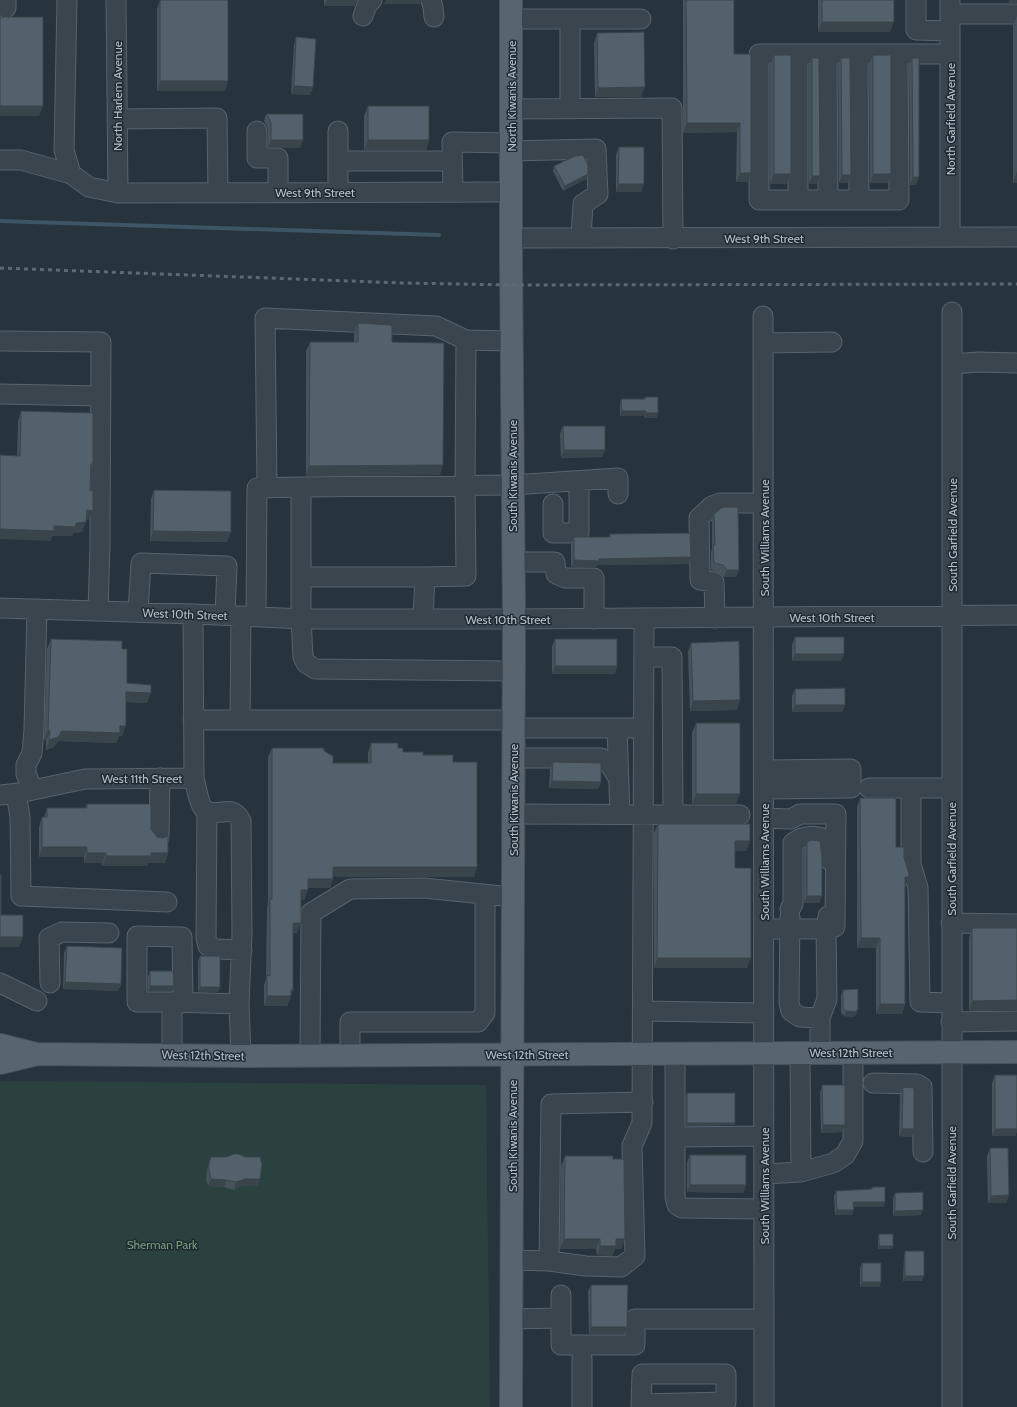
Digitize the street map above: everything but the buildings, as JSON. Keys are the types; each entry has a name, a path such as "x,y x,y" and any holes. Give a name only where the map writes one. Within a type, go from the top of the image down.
{"main road":[{"name":"North Kiwanis Avenue","path":"511,9 512,192"},
{"name":"South Kiwanis Avenue","path":"511,1407 514,671 511,341 512,192"},
{"name":"West 12th Street","path":"0,1045 36,1054 241,1056 1017,1052"},
{"name":"West 12th Street","path":"0,1063 36,1054"}],"street":[{"path":"67,0 64,150 71,174"},
{"name":"North Harlem Avenue","path":"116,0 118,193"},
{"path":"916,0 916,30 950,15 1017,14"},
{"path":"511,9 570,19 641,19"},
{"name":"North Garfield Avenue","path":"950,15 950,237"},
{"path":"570,19 570,108"},
{"path":"898,54 899,200 759,200 759,54 898,54 950,54"},
{"path":"798,54 798,200"},
{"path":"827,54 828,200"},
{"path":"858,54 859,200"},
{"path":"511,109 672,108 673,239"},
{"path":"117,119 217,118 218,193"},
{"path":"257,131 257,158 278,158 278,192"},
{"path":"338,131 338,192"},
{"path":"453,192 452,142 511,147 596,149 598,194 583,204 581,238"},
{"path":"0,160 21,160 71,174"},
{"path":"338,161 452,161"},
{"name":"West 9th Street","path":"71,174 89,187 118,193 512,192"},
{"name":"West 9th Street","path":"511,238 673,239 1017,237"},
{"name":"South Garfield Avenue","path":"952,312 952,1407"},
{"name":"South Williams Avenue","path":"763,316 764,1407"},
{"path":"267,487 265,318 436,326 466,340 511,341"},
{"path":"301,577 466,576 466,340"},
{"path":"0,341 101,342 100,545 98,611"},
{"path":"763,343 832,342"},
{"path":"952,364 979,362 1017,363"},
{"path":"0,394 101,396"},
{"path":"240,720 241,616 257,488 512,485 618,478 618,494"},
{"path":"553,504 553,533 580,533 579,481"},
{"path":"301,487 301,618 303,656 306,664 315,669 514,671"},
{"path":"715,618 714,582 700,580 699,518 712,506 720,503 763,503"},
{"path":"513,562 555,562 556,574 565,578 594,578 594,619"},
{"path":"138,612 141,563 227,566 241,616"},
{"path":"424,619 425,577"},
{"name":"West 10th Street","path":"0,608 301,618 424,619 1017,615"},
{"path":"37,609 32,753 26,765 26,774 16,793 20,817 21,896 167,902"},
{"name":"West 11th Street","path":"16,793 85,779 194,778 193,614"},
{"path":"511,1260 549,1261 586,1266 621,1267 634,1256 632,1146 642,1123 643,1102 642,814 644,618"},
{"path":"644,657 672,657 673,814"},
{"path":"193,720 513,724 643,728"},
{"path":"617,728 620,814"},
{"path":"513,758 601,758 610,765 619,779"},
{"path":"764,770 851,769 851,788 764,789"},
{"path":"159,837 160,778"},
{"path":"194,778 202,805 205,810 211,812 233,812 238,815 241,821 242,950 239,1004 241,1056"},
{"path":"869,788 952,788"},
{"path":"911,788 911,864 918,888 920,1002 951,1012 1017,1021"},
{"path":"207,811 206,938 208,946 216,949 242,950"},
{"path":"513,814 740,815"},
{"path":"764,818 791,819 800,814 836,814 835,927 826,929 764,929"},
{"path":"790,909 785,905 784,844 786,832 791,819"},
{"path":"801,1172 810,1053 826,999 826,929 829,911 828,841 822,836 807,836 799,838 793,843 793,904 790,909 789,1002 791,1011 800,1017 820,1018"},
{"path":"310,1055 310,913 350,890 424,888 513,897"},
{"path":"350,1055 350,1022 478,1022 485,1013 485,894"},
{"path":"951,923 1017,924"},
{"path":"0,984 47,994 49,938 62,932 109,933"},
{"path":"172,1055 178,1002 239,1004"},
{"path":"643,1011 764,1013"},
{"path":"764,1174 801,1172 833,1163 845,1155 853,1141 853,1052"},
{"path":"675,1053 675,1197 677,1205 682,1208 764,1209"},
{"path":"873,1083 917,1084 922,1087 923,1152"},
{"path":"549,1261 551,1104 643,1102"},
{"path":"675,1137 764,1136"},
{"path":"561,1295 561,1345 635,1345 635,1319 764,1319"},
{"path":"511,1319 561,1318"},
{"path":"582,1358 582,1407"}],"green space":[{"name":"Sherman Park","path":"0,1081 486,1085 490,1407 0,1407"}],"waterway":[{"path":"0,221 439,235"}],"railway":[{"path":"0,268 403,283 511,285 1017,284"}]}
